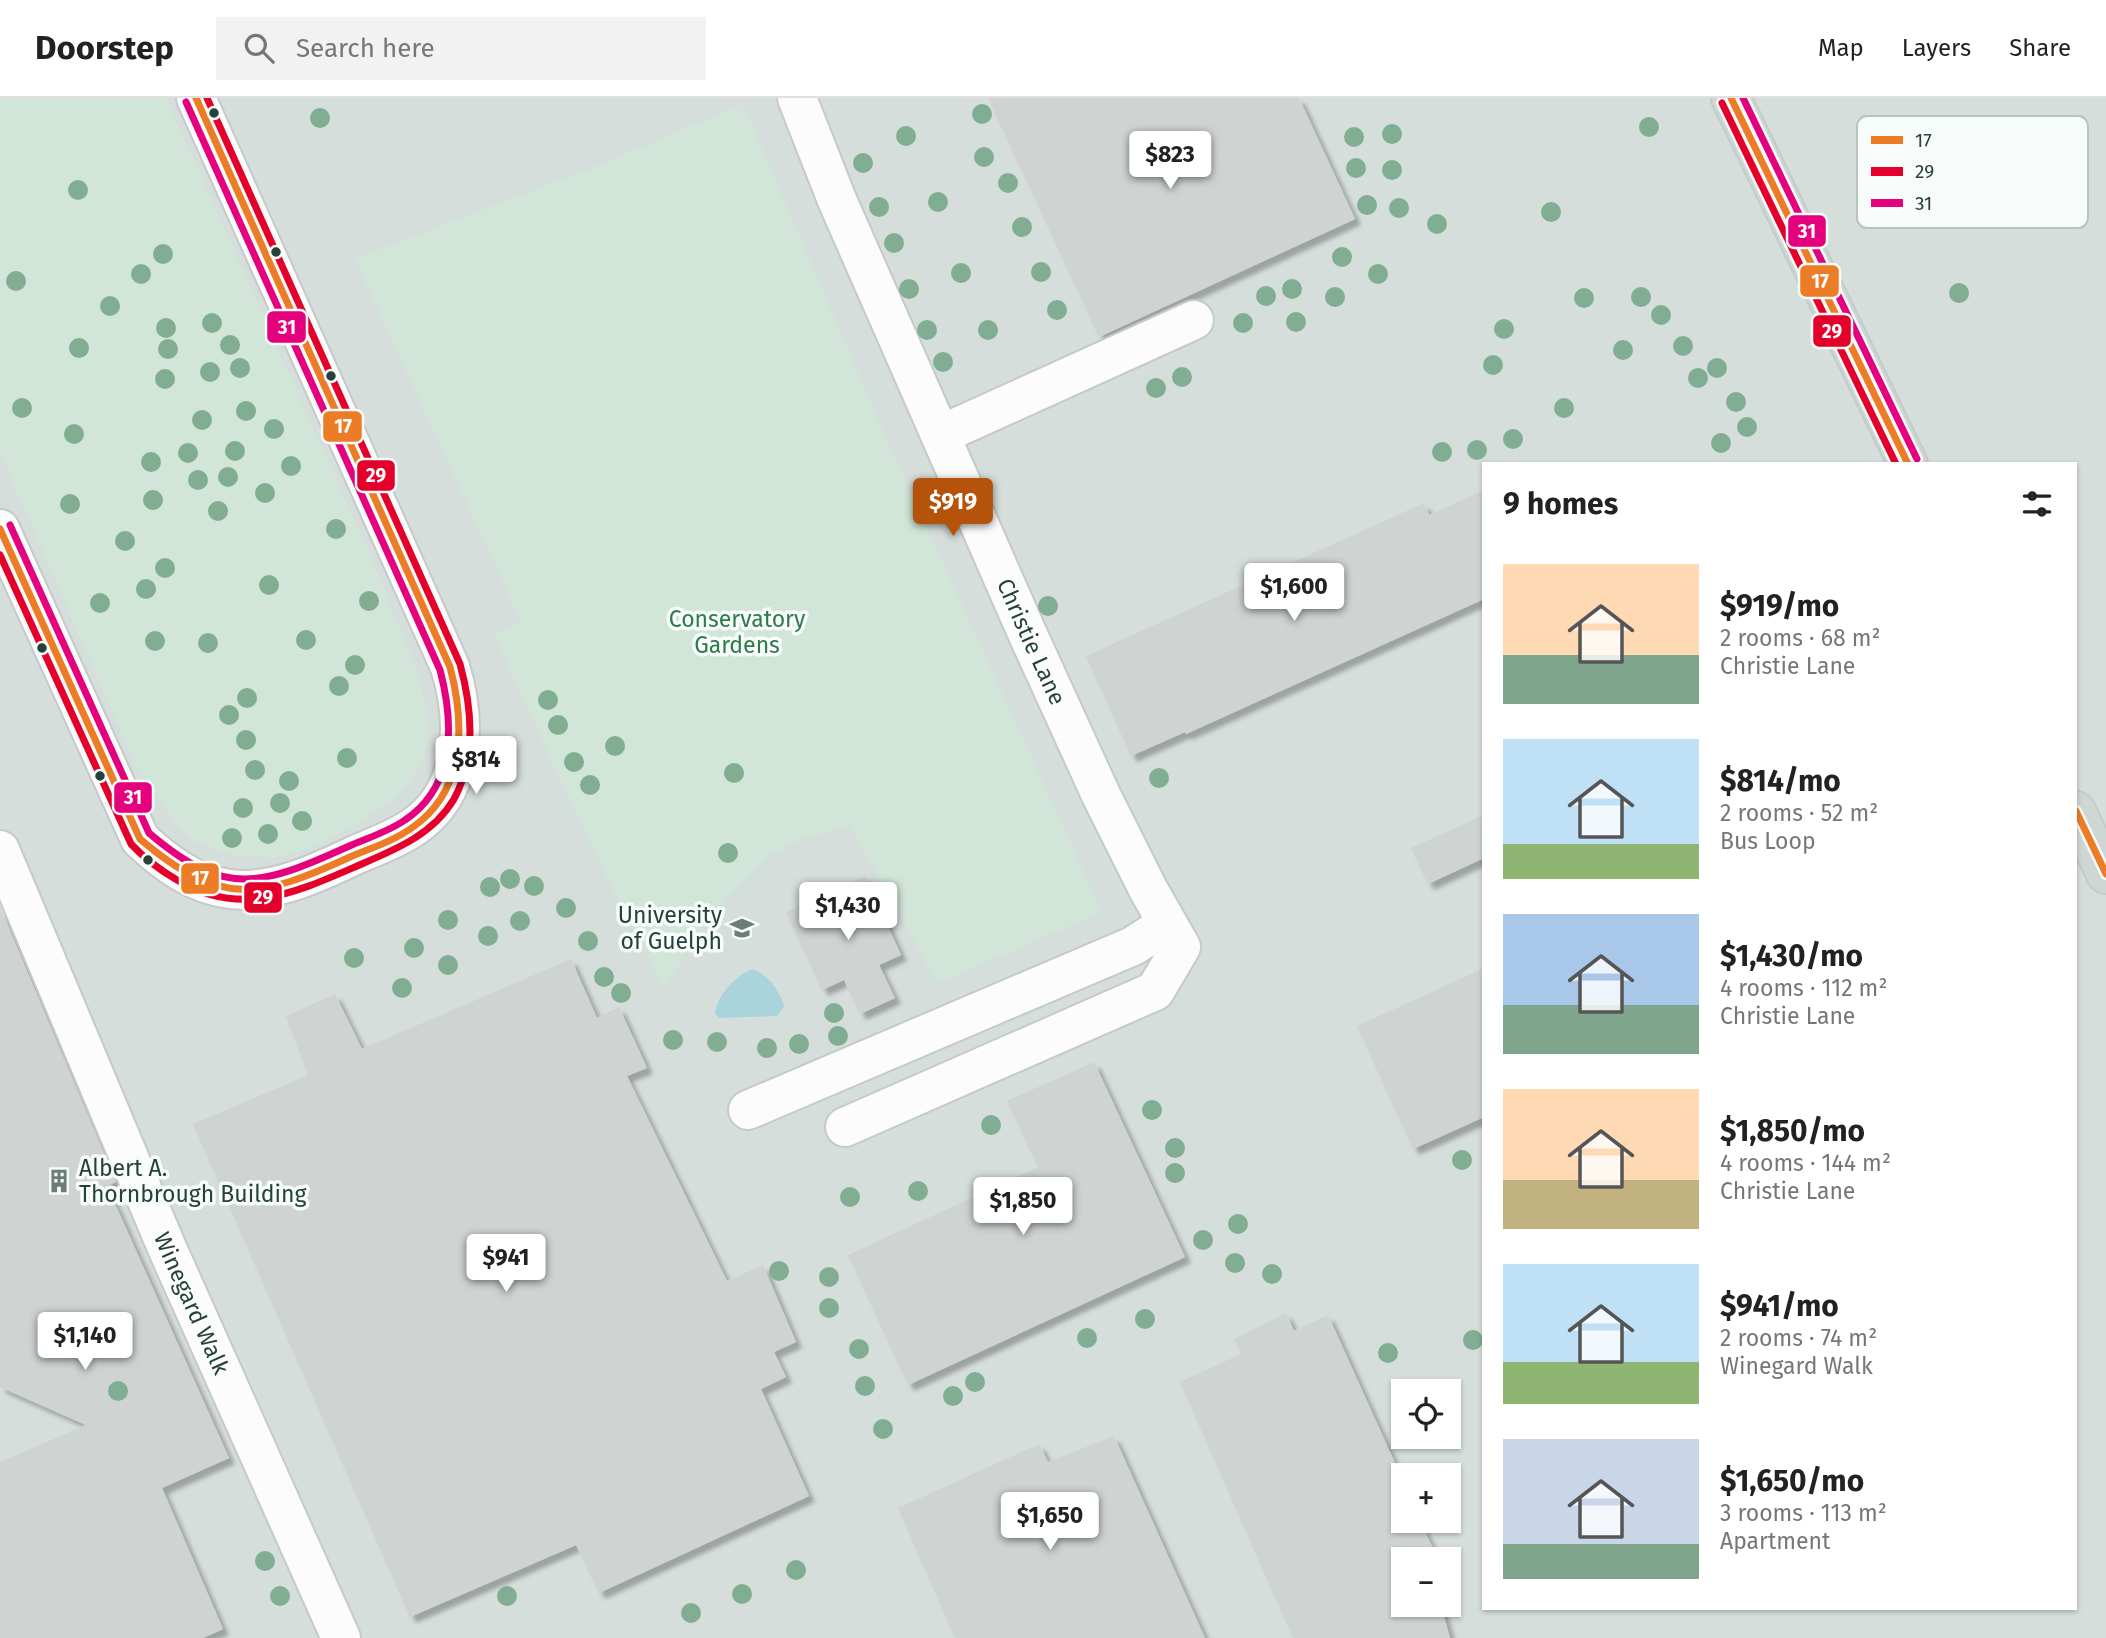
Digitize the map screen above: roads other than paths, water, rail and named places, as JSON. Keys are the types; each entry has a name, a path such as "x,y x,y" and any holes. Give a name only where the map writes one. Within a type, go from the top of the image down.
{"main road":[{"path":"1731,98 1907,462"},
{"path":"2077,813 2106,874"}],"street":[{"path":"0,528 141,839 159,857 183,873 204,883 228,889 281,887 307,878 414,827 430,813 444,794 455,772 460,745 458,695 450,667 196,98"},
{"name":"Christie Lane","path":"797,98 837,200 1101,795 1174,935"},
{"path":"940,435 1194,320"},
{"name":"Winegard Walk","path":"0,850 167,1248 341,1638"},
{"path":"748,1110 1133,946 1174,935"},
{"path":"845,1127 1155,991 1174,935"}],"water":[{"path":"753,969 773,984 784,1006 777,1016 719,1018 715,1014 716,1007 723,993 740,976"}],"place":[{"name":"University of Guelph","path":"742,928"},
{"name":"Albert A. Thornbrough Building","path":"59,1181"}],"park label":[{"name":"Conservatory Gardens","path":"737,632"}]}
